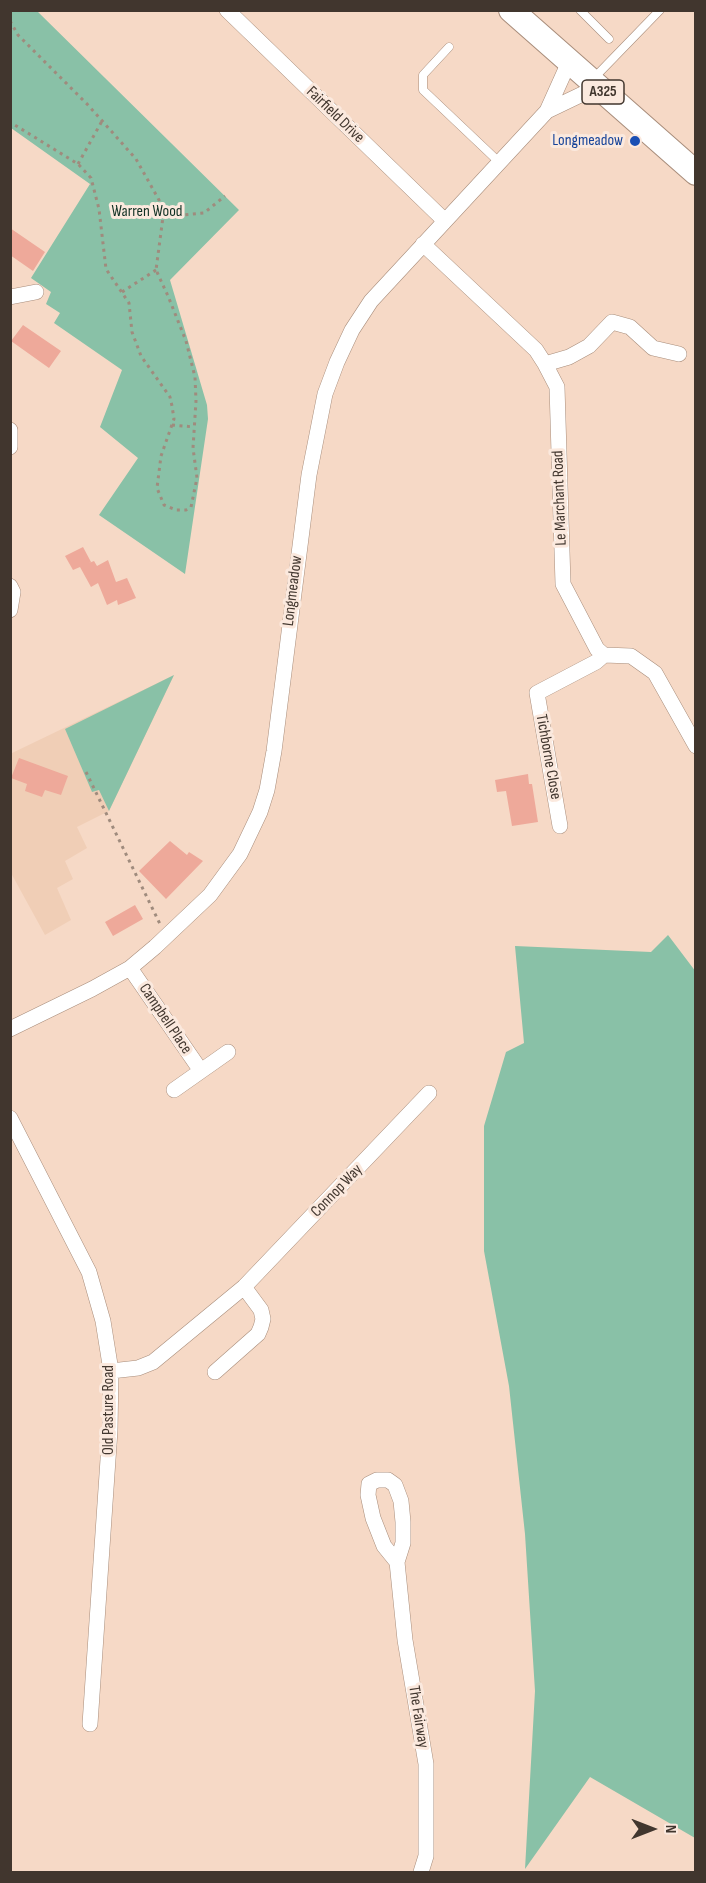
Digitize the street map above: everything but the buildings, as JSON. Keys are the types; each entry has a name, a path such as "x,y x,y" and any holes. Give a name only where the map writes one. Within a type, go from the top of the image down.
{"main road":[{"name":"A325","path":"511,10 696,173"}],"street":[{"name":"Fairfield Drive","path":"226,10 444,220"},
{"path":"547,111 569,62"},
{"path":"547,111 594,84"},
{"name":"Longmeadow","path":"10,1029 130,968 210,895 240,854 260,812 267,790 274,751 307,485 325,394 352,330 371,301 547,111"},
{"name":"Le Marchant Road","path":"423,244 536,350 557,387 563,584 597,649 604,655"},
{"path":"10,297 36,292"},
{"path":"545,364 569,357 590,346 612,322 630,327 653,348 679,354"},
{"path":"10,430 10,447"},
{"path":"10,586 13,592 10,610"},
{"path":"604,655 631,656 655,673 696,746"},
{"name":"Tichborne Close","path":"560,826 537,693 596,662 604,655"},
{"name":"Campbell Place","path":"130,968 201,1071"},
{"name":"Campbell Place","path":"174,1090 228,1052"},
{"name":"Connop Way","path":"111,1371 138,1368 153,1362 244,1287 429,1093"},
{"name":"Old Pasture Road","path":"10,1118 88,1272 104,1321 111,1371 110,1430 90,1724"},
{"path":"215,1372 258,1334 262,1323 261,1310 244,1287"},
{"name":"The Fairway","path":"397,1562 384,1546 373,1518 368,1495 369,1484 377,1480 388,1480 395,1485 401,1501 403,1543 397,1562 405,1640 426,1764 426,1856 421,1872"}],"lane":[{"path":"580,10 609,39"},
{"path":"594,84 660,10"},
{"path":"449,47 423,75 423,90 499,162"}],"path":[{"path":"10,21 18,35 51,67 136,159 159,200 163,217 156,270 186,341 195,377 193,448 197,478 191,507 186,510 176,510 164,505 157,489 161,456 174,419 170,397 148,370 132,332 129,303 106,269 99,209 91,178 78,164 10,122"},
{"path":"78,164 102,121"},
{"path":"163,217 204,213 225,196"},
{"path":"121,292 156,270"},
{"path":"172,425 194,428"},
{"path":"86,772 162,929"}],"shaded area":[{"path":"174,675 109,811 77,827 87,848 65,861 73,879 57,888 71,920 45,935 11,873 10,754"}],"green space":[{"name":"Warren Wood","path":"11,10 37,11 239,210 170,280 207,405 208,419 185,574 99,515 138,458 100,427 122,370 54,323 60,313 46,304 51,292 31,278 90,184 11,128"},
{"path":"174,675 109,811 99,790 92,792 65,729"},
{"path":"668,935 696,972 695,1838 590,1777 525,1869 535,1691 525,1534 509,1386 484,1251 484,1126 506,1052 524,1043 515,946 651,952"}],"place":[{"name":"Longmeadow","path":"635,141"}]}
